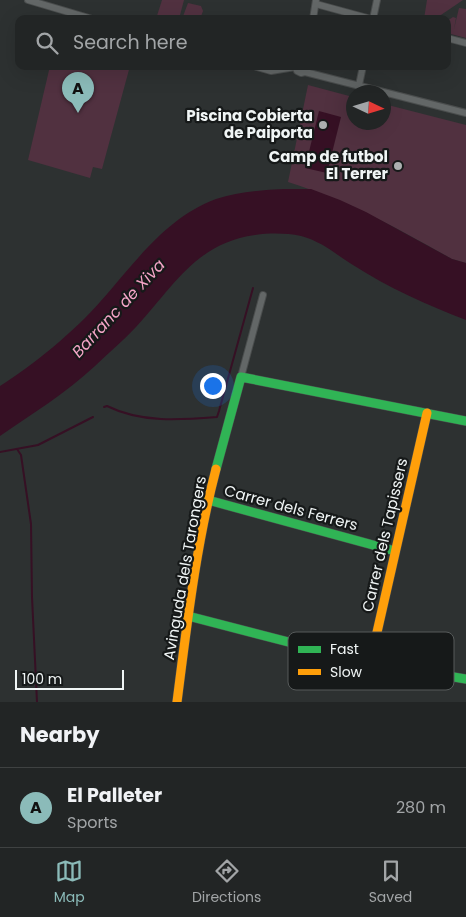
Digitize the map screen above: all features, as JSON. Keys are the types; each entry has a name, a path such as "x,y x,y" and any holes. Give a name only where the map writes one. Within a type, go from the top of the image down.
{"street":[{"path":"28,0 79,15"},
{"path":"373,15 377,0"},
{"path":"313,15 316,2 359,15"},
{"path":"451,39 466,43"},
{"path":"310,70 359,85 362,70"},
{"path":"391,93 466,113"},
{"name":"Avinguda dels Tarongers","path":"176,702 188,616 208,500 263,295"},
{"path":"241,376 466,421"},
{"name":"Carrer dels Tapissers","path":"377,632 427,413"},
{"name":"Carrer dels Ferrers","path":"208,500 395,551"},
{"path":"188,616 288,642"}],"shaded area":[{"path":"162,0 184,0 180,15 157,15"},
{"path":"427,0 463,0 441,15 425,15"},
{"path":"188,3 201,6 203,11 202,15 184,15"},
{"path":"459,8 466,9 466,38 451,34 451,18 453,17 456,18 454,29"},
{"path":"49,70 129,70 102,169 93,167 90,178 28,160"},
{"path":"308,85 346,95 346,130 391,130 391,106 466,125 466,263 452,259 392,226 352,207 288,182"}],"water":[{"path":"319,111 341,117 327,173 305,168"},
{"name":"Barranc de Xiva","path":"311,189 340,200 366,212 452,259 466,263 466,320 394,288 322,245 301,236 284,234 255,235 234,240 217,247 201,257 174,282 131,332 84,376 0,436 0,386 39,358 79,324 138,258 166,230 198,207 216,199 249,192"}],"waterway":[{"path":"104,407 107,406 147,418 189,419 217,417 253,288"},
{"path":"0,452 38,445 93,417"},
{"path":"17,449 21,455 31,524 37,702"}],"traffic: fast":[{"path":"216,469 241,377 466,421"},
{"path":"208,500 395,551"},
{"path":"188,616 288,642"},
{"path":"454,677 466,679"}],"traffic: slow":[{"path":"377,632 427,413"},
{"path":"177,702 188,614 203,526 216,469"}],"place":[{"name":"El Palleter","path":"78,113"},
{"name":"Piscina Cobierta de Paiporta","path":"323,125"},
{"name":"Camp de futbol El Terrer","path":"398,166"}]}
